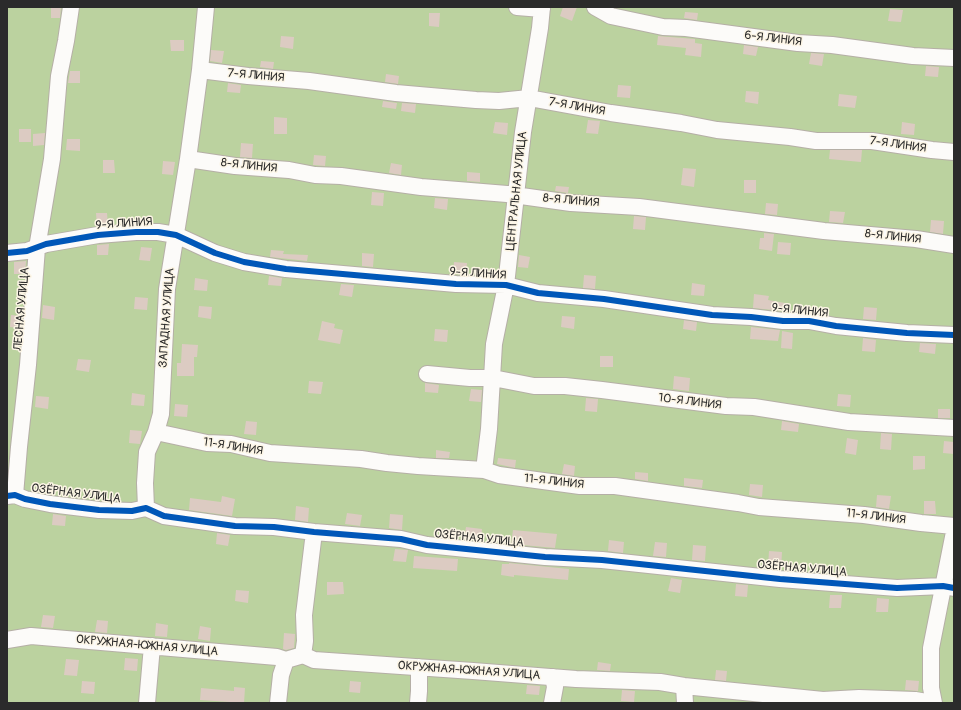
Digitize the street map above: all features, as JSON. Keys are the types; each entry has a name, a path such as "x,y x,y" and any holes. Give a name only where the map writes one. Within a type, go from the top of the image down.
{"street":[{"name":"ЛЕСНАЯ УЛИЦА","path":"11,495 24,409 37,248 52,158 59,76 71,7"},
{"name":"ЗАПАДНАЯ УЛИЦА","path":"146,508 146,452 156,432 161,414 167,289 188,158 200,70 206,7"},
{"path":"517,7 542,8"},
{"name":"6-Я ЛИНИЯ","path":"595,7 611,16 663,27 686,28 913,56 954,58"},
{"name":"ЦЕНТРАЛЬНАЯ УЛИЦА","path":"484,470 489,429 494,344 506,285 523,132 542,8"},
{"name":"7-Я ЛИНИЯ","path":"200,70 309,81 396,93 476,100 499,101 529,98 717,130 816,141 872,141 954,152"},
{"name":"8-Я ЛИНИЯ","path":"188,158 235,166 289,170 421,187 476,191 571,203 639,207 824,231 954,244"},
{"name":"9-Я ЛИНИЯ","path":"7,253 27,251 46,244 98,235 151,232 176,235 214,253 244,262 286,269 456,284 506,285 538,293 604,299 712,315 751,317 783,321 809,321 836,326 907,333 954,335"},
{"name":"10-Я ЛИНИЯ","path":"427,374 470,378 493,378 534,386 565,386 602,390 726,406 768,409 849,422 954,428"},
{"name":"11-Я ЛИНИЯ","path":"156,432 207,443 231,444 270,453 361,459 387,464 484,470 499,475 580,486 615,486 759,507 864,515 954,526"},
{"name":"ОЗЁРНАЯ УЛИЦА","path":"11,495 44,503 99,510 132,511 146,508 164,516 235,526 274,527 314,532 401,539 427,545 544,557 609,560 780,579 897,588 949,587"},
{"path":"303,655 305,642 304,615 314,532"},
{"path":"933,703 931,688 931,648 937,612 949,587 954,532"},
{"name":"ОКРУЖНАЯ-ЮЖНАЯ УЛИЦА","path":"7,640 31,636 277,657 286,660 303,655 314,660 576,679 660,682 822,701 859,698 915,700 933,703"},
{"path":"147,703 152,646"},
{"path":"278,703 281,674 286,660"},
{"path":"418,703 419,667"},
{"path":"552,703 555,687 553,677"},
{"path":"684,686 685,703"}],"green space":[{"path":"7,7 954,7 954,703 7,703"}],"building":[{"path":"51,7 61,7 60,18 51,18"},
{"path":"563,7 577,7 572,21 560,16"},
{"path":"890,9 903,10 901,22 888,21"},
{"path":"685,12 698,13 697,20 684,18"},
{"path":"429,13 440,13 439,27 429,26"},
{"path":"281,36 294,37 293,49 280,47"},
{"path":"658,36 695,39 695,43 702,44 701,57 685,55 686,48 657,45"},
{"path":"170,40 184,40 184,51 171,51"},
{"path":"744,45 758,47 756,56 743,54"},
{"path":"211,50 224,51 222,63 210,61"},
{"path":"811,53 824,54 822,66 809,64"},
{"path":"261,61 274,62 273,69 260,67"},
{"path":"926,66 939,67 938,77 925,76"},
{"path":"70,71 80,71 80,83 68,83"},
{"path":"386,74 399,76 398,84 385,82"},
{"path":"228,83 241,85 240,93 227,92"},
{"path":"618,85 631,86 630,98 617,97"},
{"path":"746,91 759,92 758,104 745,102"},
{"path":"839,94 857,96 855,108 838,106"},
{"path":"383,101 397,103 396,109 382,107"},
{"path":"402,103 416,104 415,113 401,111"},
{"path":"274,117 287,118 287,134 274,134"},
{"path":"588,120 600,121 598,134 586,133"},
{"path":"495,122 508,123 507,135 493,133"},
{"path":"902,122 915,124 914,135 901,134"},
{"path":"19,129 31,129 31,142 19,142"},
{"path":"45,133 44,145 33,146 33,134"},
{"path":"67,139 80,139 80,151 66,150"},
{"path":"241,143 253,144 252,158 240,157"},
{"path":"830,150 862,150 861,162 829,159"},
{"path":"314,155 326,156 325,166 313,165"},
{"path":"103,160 114,160 115,173 103,173"},
{"path":"163,161 175,162 173,175 162,174"},
{"path":"391,163 402,165 401,175 389,173"},
{"path":"683,168 696,169 694,187 681,185"},
{"path":"467,172 480,173 480,182 467,181"},
{"path":"744,180 756,180 756,193 744,193"},
{"path":"556,186 569,187 568,193 555,191"},
{"path":"372,192 384,193 383,206 371,205"},
{"path":"435,198 448,199 447,210 434,208"},
{"path":"766,203 778,204 777,215 765,214"},
{"path":"830,211 845,212 843,223 829,222"},
{"path":"96,213 107,213 108,225 97,226"},
{"path":"634,216 646,217 645,230 633,229"},
{"path":"931,220 944,221 943,234 930,232"},
{"path":"764,233 774,234 772,251 759,249 760,238 764,238"},
{"path":"778,242 791,243 790,255 777,254"},
{"path":"109,244 108,255 97,255 97,245"},
{"path":"141,247 152,248 150,261 139,260"},
{"path":"271,250 284,251 283,254 308,255 307,261 270,257"},
{"path":"362,253 374,254 373,267 362,266"},
{"path":"519,255 530,257 528,268 518,267"},
{"path":"26,261 25,274 14,274 14,262"},
{"path":"454,262 467,263 466,275 453,274"},
{"path":"584,275 596,276 595,289 583,288"},
{"path":"269,276 282,278 281,286 268,285"},
{"path":"195,278 208,280 207,291 194,290"},
{"path":"692,283 705,285 704,296 691,295"},
{"path":"341,284 354,285 352,297 339,295"},
{"path":"754,294 769,296 768,300 785,303 783,311 753,308"},
{"path":"135,297 148,298 147,310 134,309"},
{"path":"43,305 55,307 54,320 42,318"},
{"path":"199,306 212,307 211,319 198,317"},
{"path":"864,307 877,308 876,320 863,319"},
{"path":"11,315 22,316 21,328 10,327"},
{"path":"562,316 575,317 574,329 561,327"},
{"path":"684,320 697,322 696,331 683,329"},
{"path":"322,321 335,324 334,328 343,330 340,344 318,340"},
{"path":"751,327 780,330 778,341 750,339"},
{"path":"435,329 448,330 447,342 434,341"},
{"path":"782,331 793,333 792,349 781,348"},
{"path":"863,338 876,340 875,352 862,351"},
{"path":"920,343 936,344 935,354 919,352"},
{"path":"182,344 198,345 197,357 194,357 194,376 177,376 177,363 181,363"},
{"path":"600,356 613,356 613,367 600,367"},
{"path":"78,359 91,360 89,372 76,370"},
{"path":"674,376 690,378 689,391 673,389"},
{"path":"309,381 323,382 321,394 308,393"},
{"path":"425,383 439,385 438,393 425,392"},
{"path":"471,389 482,390 481,402 469,401"},
{"path":"132,393 145,395 144,406 131,405"},
{"path":"838,394 851,395 850,407 837,406"},
{"path":"36,396 49,397 48,409 35,407"},
{"path":"586,398 598,399 597,412 585,411"},
{"path":"175,404 188,405 187,417 174,416"},
{"path":"938,409 950,409 950,418 938,418"},
{"path":"246,421 257,422 256,435 244,434"},
{"path":"782,421 799,424 798,432 781,430"},
{"path":"130,430 142,431 140,444 129,443"},
{"path":"881,433 892,434 891,450 880,449"},
{"path":"847,438 858,440 856,455 845,453"},
{"path":"944,441 954,442 954,454 943,453"},
{"path":"436,450 450,452 449,458 436,458"},
{"path":"913,456 925,456 925,469 913,470"},
{"path":"498,458 516,460 515,468 497,464"},
{"path":"564,464 575,466 574,476 562,474"},
{"path":"635,472 648,473 648,481 635,479"},
{"path":"684,478 703,480 702,488 684,486"},
{"path":"750,484 763,485 762,497 749,495"},
{"path":"877,495 891,496 889,509 876,507"},
{"path":"222,496 235,499 232,516 189,510 190,498 221,502"},
{"path":"924,501 935,501 936,514 924,514"},
{"path":"296,506 309,508 308,522 295,520"},
{"path":"347,513 362,515 360,526 345,524"},
{"path":"53,514 66,516 65,526 52,525"},
{"path":"390,514 403,515 402,530 389,528"},
{"path":"466,527 482,529 481,541 464,539"},
{"path":"513,530 557,534 555,548 511,544"},
{"path":"217,533 230,535 228,546 216,544"},
{"path":"609,540 624,542 623,553 608,551"},
{"path":"655,542 667,543 666,557 653,556"},
{"path":"693,545 706,546 705,561 692,560"},
{"path":"395,549 408,550 406,562 393,561"},
{"path":"769,551 782,552 781,569 768,567"},
{"path":"414,556 458,559 457,571 413,568"},
{"path":"509,563 569,569 568,580 501,575 502,564"},
{"path":"671,578 682,580 680,593 668,591"},
{"path":"327,582 343,582 344,594 327,595"},
{"path":"736,584 748,585 747,597 735,596"},
{"path":"236,590 249,591 248,603 235,601"},
{"path":"830,595 842,595 841,608 829,608"},
{"path":"877,598 889,599 888,612 876,612"},
{"path":"43,615 55,616 53,628 41,627"},
{"path":"97,620 108,621 107,633 95,632"},
{"path":"156,623 168,625 167,637 155,636"},
{"path":"200,626 211,628 210,641 198,639"},
{"path":"284,633 295,634 294,648 286,650 283,649"},
{"path":"125,658 138,659 137,671 124,670"},
{"path":"66,659 79,660 77,676 64,675"},
{"path":"598,662 611,664 610,671 597,670"},
{"path":"716,670 727,671 726,681 715,680"},
{"path":"906,680 919,681 918,691 905,690"},
{"path":"82,681 95,682 94,694 81,693"},
{"path":"350,681 361,682 360,693 349,692"},
{"path":"527,685 540,686 539,695 526,694"},
{"path":"234,687 245,688 244,703 200,700 201,688 234,691"},
{"path":"622,690 635,691 634,702 621,701"}],"cycle path":[{"path":"7,253 27,251 46,244 98,235 158,232 176,235 215,253 244,262 286,269 456,284 506,285 538,293 604,299 712,315 751,317 783,321 809,321 836,326 907,333 954,335"},
{"path":"7,496 15,495 25,499 50,504 99,510 132,511 146,508 164,516 235,526 274,527 314,532 401,539 427,545 545,557 602,560 780,579 897,588 943,586 954,588"}]}
